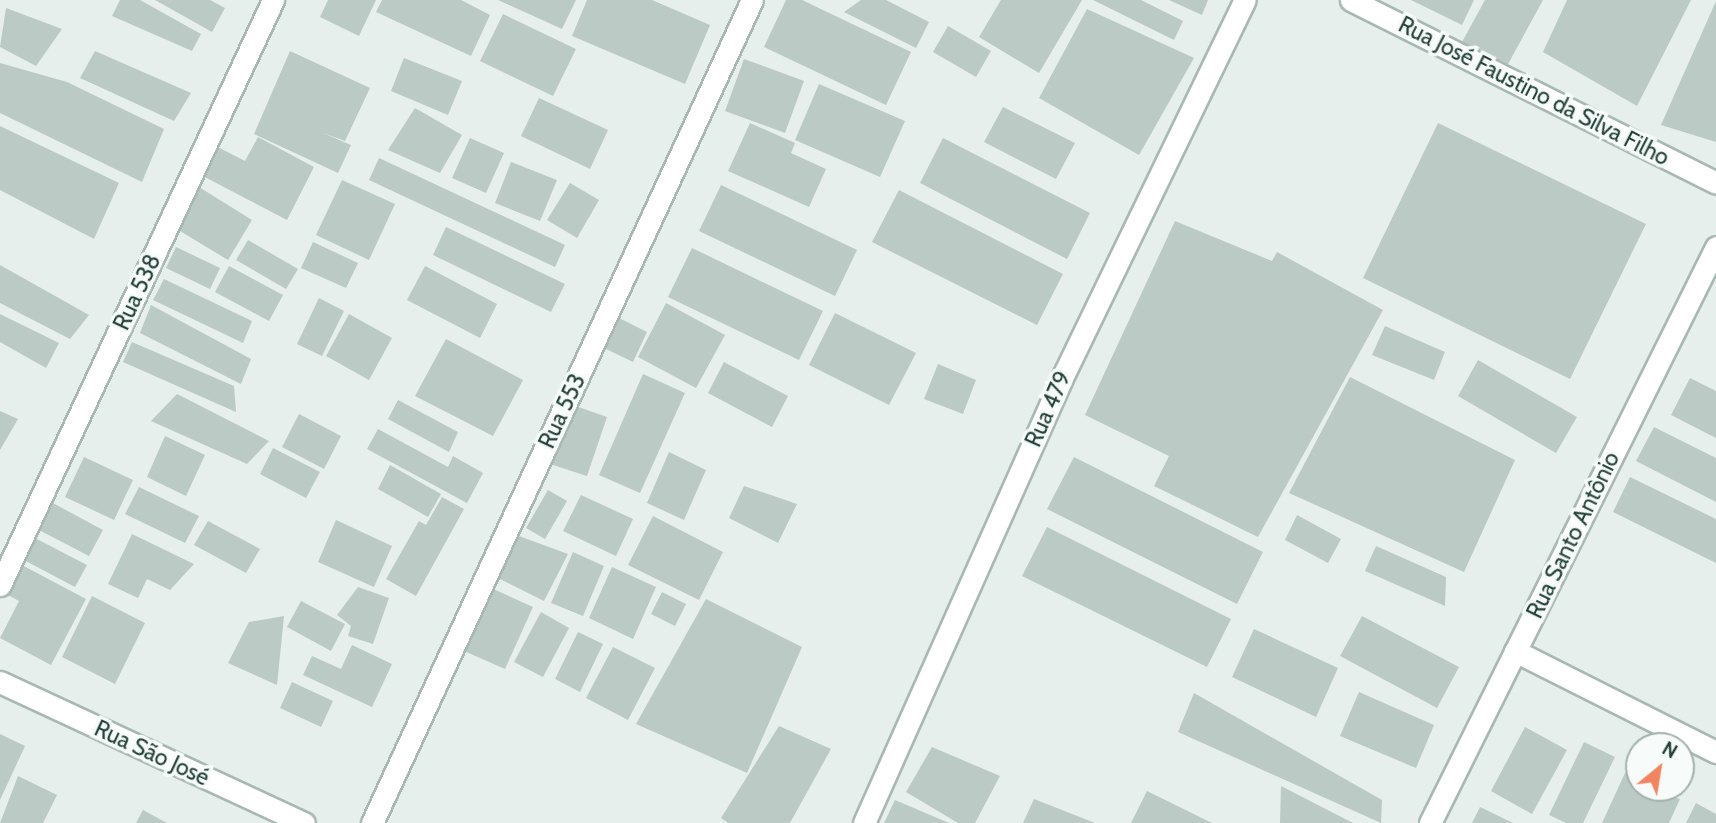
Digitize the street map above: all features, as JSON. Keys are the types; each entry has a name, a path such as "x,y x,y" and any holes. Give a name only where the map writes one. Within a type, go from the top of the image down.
{"street":[{"name":"Rua 538","path":"0,585 273,0"},
{"name":"Rua 553","path":"372,823 752,0"},
{"name":"Rua 479","path":"864,823 1061,380 1245,0"},
{"name":"Rua José Faustino da Silva Filho","path":"1351,0 1716,183"},
{"name":"Rua Santo Antônio","path":"1430,823 1716,247"},
{"path":"1515,651 1716,752"},
{"name":"Rua São José","path":"0,682 304,823"}],"building":[{"path":"120,0 140,0 201,34 192,51 112,16"},
{"path":"155,0 210,0 225,8 212,32"},
{"path":"328,0 376,0 359,36 320,17"},
{"path":"382,0 461,0 490,15 471,56 376,12"},
{"path":"498,0 576,0 562,29"},
{"path":"587,0 652,0 710,25 685,84 572,36"},
{"path":"786,0 802,0 911,52 886,105 764,47"},
{"path":"861,0 886,0 929,22 916,48 844,12"},
{"path":"1001,0 1082,0 1039,73 979,37"},
{"path":"1093,0 1141,0 1183,21 1174,40"},
{"path":"1169,0 1208,0 1202,15"},
{"path":"1411,0 1474,0 1462,25"},
{"path":"1485,0 1543,0 1507,66 1462,42"},
{"path":"1567,0 1691,0 1637,106 1543,52"},
{"path":"1716,1 1716,142 1661,125"},
{"path":"6,8 62,29 36,66 0,47"},
{"path":"1087,9 1194,58 1139,155 1039,98"},
{"path":"503,14 576,49 553,96 480,61"},
{"path":"948,26 991,51 976,77 933,52"},
{"path":"95,51 191,93 174,121 80,78"},
{"path":"290,51 370,88 345,141 323,133 351,145 338,173 254,134"},
{"path":"404,58 462,81 448,115 391,91"},
{"path":"744,59 804,81 785,133 725,111"},
{"path":"0,63 67,82 164,129 142,182 0,113"},
{"path":"819,84 905,121 880,177 795,140"},
{"path":"539,98 608,130 590,169 521,136"},
{"path":"1003,107 1075,143 1056,179 984,142"},
{"path":"415,108 462,135 440,173 388,150"},
{"path":"750,123 795,143 791,153 826,169 809,207 728,171"},
{"path":"1438,123 1646,224 1570,379 1363,278"},
{"path":"0,126 119,183 94,239 0,190"},
{"path":"258,137 314,167 287,220 197,173 212,144 245,161"},
{"path":"470,138 504,153 486,193 452,178"},
{"path":"943,138 1090,213 1067,259 920,183"},
{"path":"379,158 565,245 555,267 369,180"},
{"path":"511,162 557,180 540,221 495,203"},
{"path":"342,180 395,204 369,260 316,235"},
{"path":"570,183 599,200 577,238 547,220"},
{"path":"721,185 857,250 835,296 699,231"},
{"path":"199,187 252,220 228,260 175,228"},
{"path":"899,190 1063,274 1037,325 872,242"},
{"path":"1175,221 1272,261 1277,252 1383,310 1258,537 1154,486 1169,456 1085,415"},
{"path":"446,227 565,284 551,312 433,255"},
{"path":"248,240 298,269 286,289 236,260"},
{"path":"313,242 358,263 346,288 301,268"},
{"path":"176,247 220,268 210,289 166,268"},
{"path":"692,248 823,311 799,360 668,297"},
{"path":"0,265 89,315 70,339 0,303"},
{"path":"229,266 283,295 269,321 215,292"},
{"path":"425,266 497,304 480,338 407,300"},
{"path":"164,279 252,321 243,343 153,300"},
{"path":"319,298 344,311 322,356 297,344"},
{"path":"666,303 725,335 696,388 638,357"},
{"path":"151,305 251,359 241,384 140,333"},
{"path":"835,313 916,353 889,405 809,365"},
{"path":"0,314 59,343 46,368 0,342"},
{"path":"349,314 392,338 369,380 326,356"},
{"path":"617,317 647,332 633,362 602,347"},
{"path":"1385,326 1445,352 1434,380 1372,355"},
{"path":"446,339 523,380 493,436 415,396"},
{"path":"132,342 234,386 236,412 123,362"},
{"path":"1478,360 1577,417 1556,453 1458,396"},
{"path":"724,362 788,396 772,427 708,393"},
{"path":"938,364 976,380 963,414 924,399"},
{"path":"643,374 685,393 640,493 599,475"},
{"path":"1350,377 1515,460 1464,572 1289,493"},
{"path":"1690,378 1716,391 1716,438 1671,415"},
{"path":"177,394 269,441 247,464 151,421"},
{"path":"398,400 458,432 449,452 388,419"},
{"path":"570,404 607,417 587,476 550,464"},
{"path":"0,411 18,419 0,450"},
{"path":"299,414 341,436 324,469 282,447"},
{"path":"1654,427 1716,458 1716,502 1636,461"},
{"path":"378,429 448,467 453,456 483,473 467,503 367,449"},
{"path":"165,436 205,455 186,496 147,477"},
{"path":"273,448 320,472 306,498 260,474"},
{"path":"669,452 706,470 684,520 647,503"},
{"path":"84,457 133,480 114,520 65,497"},
{"path":"1074,457 1263,552 1237,604 1047,509"},
{"path":"390,465 441,494 428,517 378,489"},
{"path":"1630,477 1716,519 1716,563 1613,512"},
{"path":"744,486 797,504 778,543 729,518"},
{"path":"139,487 199,516 185,543 125,514"},
{"path":"548,490 567,501 545,539 526,528"},
{"path":"581,495 633,519 616,556 563,531"},
{"path":"442,497 464,509 416,596 386,579 419,521 426,525"},
{"path":"51,502 103,530 89,556 37,529"},
{"path":"1297,515 1341,539 1328,563 1285,540"},
{"path":"653,516 723,552 699,600 628,565"},
{"path":"336,520 392,546 374,587 318,562"},
{"path":"208,521 260,549 246,573 194,545"},
{"path":"1047,527 1231,619 1207,667 1022,576"},
{"path":"132,534 194,564 170,590 147,579 138,598 108,584"},
{"path":"519,536 568,554 544,601 498,578"},
{"path":"33,537 87,565 75,587 22,559"},
{"path":"1376,546 1446,577 1445,606 1365,571"},
{"path":"573,552 604,566 583,616 551,603"},
{"path":"20,564 86,599 51,665 0,638 19,601 4,593"},
{"path":"612,567 656,587 633,639 589,618"},
{"path":"358,587 389,598 373,644 348,636 351,626 337,615"},
{"path":"491,588 533,607 505,669 464,651"},
{"path":"662,592 686,604 675,626 651,614"},
{"path":"92,596 145,623 115,684 62,657"},
{"path":"706,599 802,647 747,773 636,724"},
{"path":"301,601 345,624 331,651 287,627"},
{"path":"541,612 569,628 543,677 514,662"},
{"path":"284,616 277,685 228,663 249,622"},
{"path":"1362,616 1459,667 1437,708 1340,656"},
{"path":"1254,629 1338,668 1316,717 1232,677"},
{"path":"578,632 603,644 580,692 555,679"},
{"path":"352,645 392,664 372,707 303,675 312,656 341,669"},
{"path":"613,647 655,668 628,720 586,698"},
{"path":"292,682 333,701 321,727 280,708"},
{"path":"1359,692 1434,725 1416,768 1340,736"},
{"path":"1194,693 1382,800 1381,823 1178,732"},
{"path":"779,726 831,749 790,823 728,823 721,818"},
{"path":"1525,727 1567,750 1532,814 1491,791"},
{"path":"0,734 25,746 0,800"},
{"path":"1584,742 1615,757 1583,823 1566,823 1549,815"},
{"path":"932,747 1000,776 975,823 958,823 906,792"},
{"path":"1625,773 1625,802 1679,802 1669,823 1602,823"},
{"path":"18,776 57,795 43,823 0,823"},
{"path":"1281,786 1353,823 1280,823"},
{"path":"1147,791 1212,823 1131,823"},
{"path":"1034,799 1095,823 1023,823"},
{"path":"895,800 949,823 884,823"},
{"path":"1696,803 1716,814 1716,823 1686,823"},
{"path":"1480,807 1513,823 1472,823"},
{"path":"143,810 167,823 136,823"}]}
